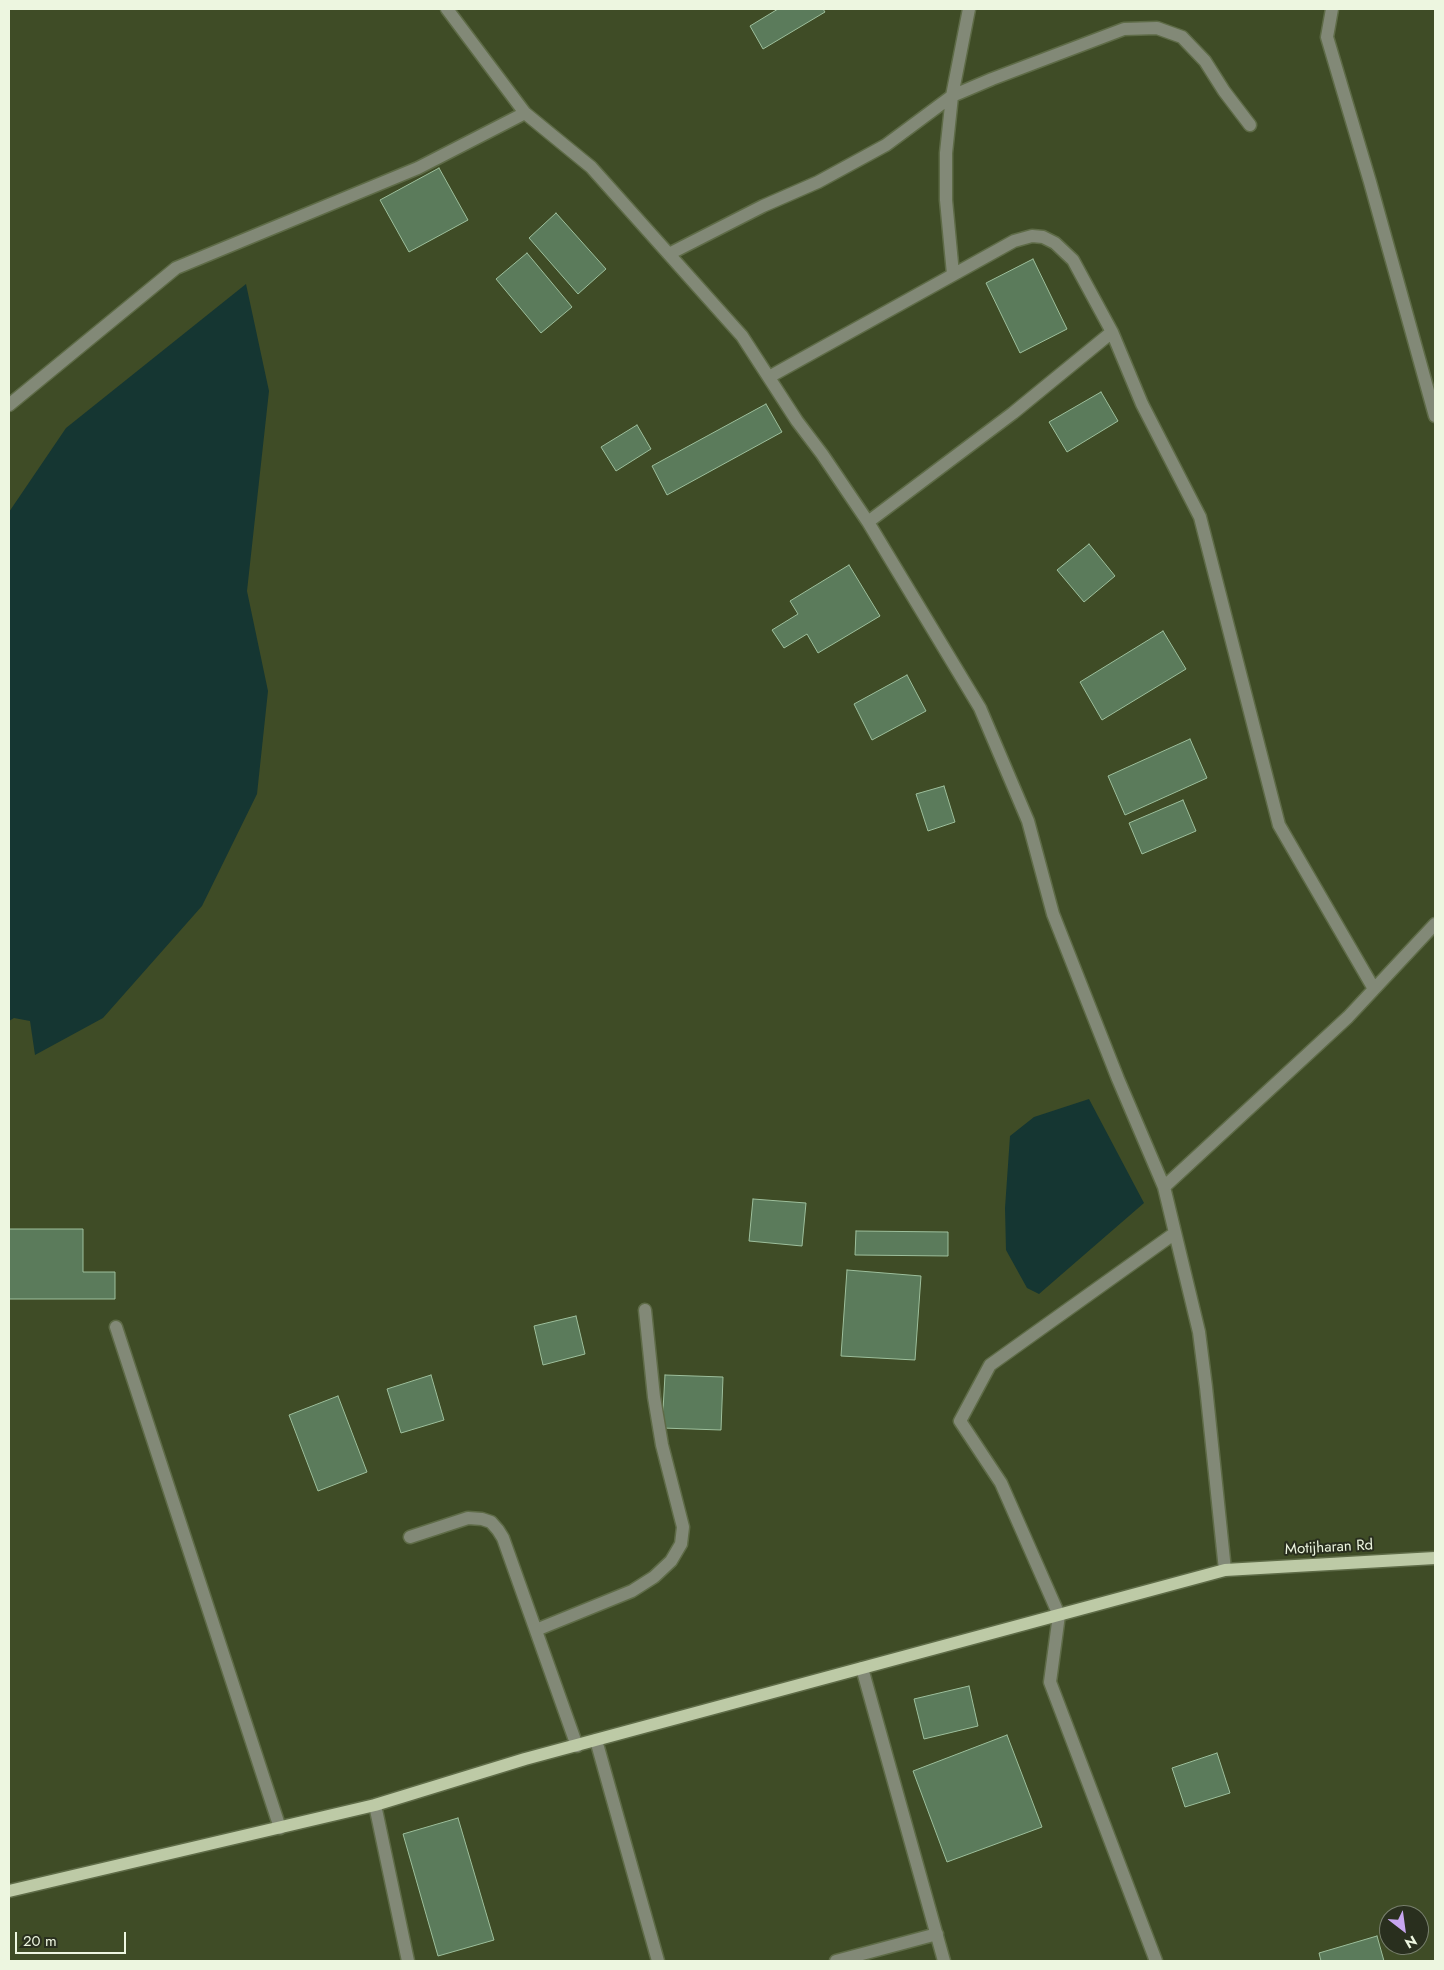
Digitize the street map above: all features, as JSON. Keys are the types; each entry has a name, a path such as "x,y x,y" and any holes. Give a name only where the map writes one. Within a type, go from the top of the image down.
{"main road":[{"name":"Motijharan Rd","path":"9,1891 375,1805 525,1759 1225,1570 1435,1558"}],"street":[{"path":"447,9 525,113 591,167 742,336 797,422 822,454 868,522 980,708 1028,821 1053,914 1118,1079 1164,1187 1199,1332 1225,1570"},
{"path":"953,274 946,200 946,153 952,96 969,9"},
{"path":"1332,9 1328,37 1435,416"},
{"path":"669,254 763,206 818,182 886,145 952,96 1124,29 1157,28 1182,37 1205,61 1224,91 1250,124"},
{"path":"9,405 176,268 418,168 525,113"},
{"path":"769,377 1014,241 1032,236 1043,237 1055,243 1073,260 1112,332 1142,404 1200,517 1279,825 1374,989"},
{"path":"868,522 1013,413 1112,332"},
{"path":"1164,1187 1348,1017 1435,924"},
{"path":"1156,1961 1050,1682 1059,1615 1001,1483 960,1421 990,1364 1175,1233"},
{"path":"536,1630 632,1591 654,1577 671,1561 681,1544 683,1527 662,1445 654,1397 645,1310"},
{"path":"116,1328 280,1828"},
{"path":"410,1537 468,1518 491,1522 498,1530 503,1538 577,1746"},
{"path":"862,1668 944,1961"},
{"path":"596,1740 658,1961"},
{"path":"375,1805 408,1961"},
{"path":"836,1961 937,1934"}],"water":[{"path":"246,284 269,391 247,591 268,691 257,794 202,906 103,1018 35,1055 30,1021 14,1018 9,1021 9,512 66,428"},
{"path":"1089,1099 1144,1203 1039,1294 1027,1288 1006,1250 1005,1208 1010,1136 1034,1117"}],"building":[{"path":"778,9 823,9 825,12 763,49 750,26"},
{"path":"439,168 468,220 409,252 380,200"},
{"path":"556,213 606,269 578,294 529,238"},
{"path":"527,253 572,307 541,333 496,279"},
{"path":"1033,259 1067,329 1020,353 986,283"},
{"path":"1101,392 1118,421 1067,452 1049,422"},
{"path":"766,404 782,432 667,495 652,466"},
{"path":"637,425 651,449 616,471 601,447"},
{"path":"1089,544 1115,576 1084,602 1057,570"},
{"path":"849,565 880,616 818,653 807,634 784,648 772,630 798,614 790,601"},
{"path":"1163,631 1186,669 1102,720 1080,682"},
{"path":"907,675 926,711 872,740 854,704"},
{"path":"1190,739 1207,778 1125,815 1108,776"},
{"path":"944,786 955,822 928,831 916,794"},
{"path":"1183,800 1196,831 1142,854 1129,823"},
{"path":"753,1199 806,1203 802,1246 749,1241"},
{"path":"9,1229 83,1229 83,1272 115,1272 115,1299 9,1299"},
{"path":"856,1231 948,1232 948,1256 855,1255"},
{"path":"847,1270 921,1276 915,1360 841,1356"},
{"path":"576,1316 585,1354 543,1365 534,1326"},
{"path":"431,1375 444,1420 401,1433 387,1389"},
{"path":"665,1375 723,1377 721,1430 662,1428"},
{"path":"338,1396 367,1472 318,1491 289,1415"},
{"path":"969,1686 978,1726 924,1739 914,1699"},
{"path":"1007,1735 1042,1827 947,1862 913,1771"},
{"path":"1217,1753 1230,1793 1185,1807 1172,1768"},
{"path":"458,1818 494,1940 438,1956 403,1834"},
{"path":"1377,1936 1379,1955 1382,1955 1384,1961 1321,1961 1319,1953"}]}
